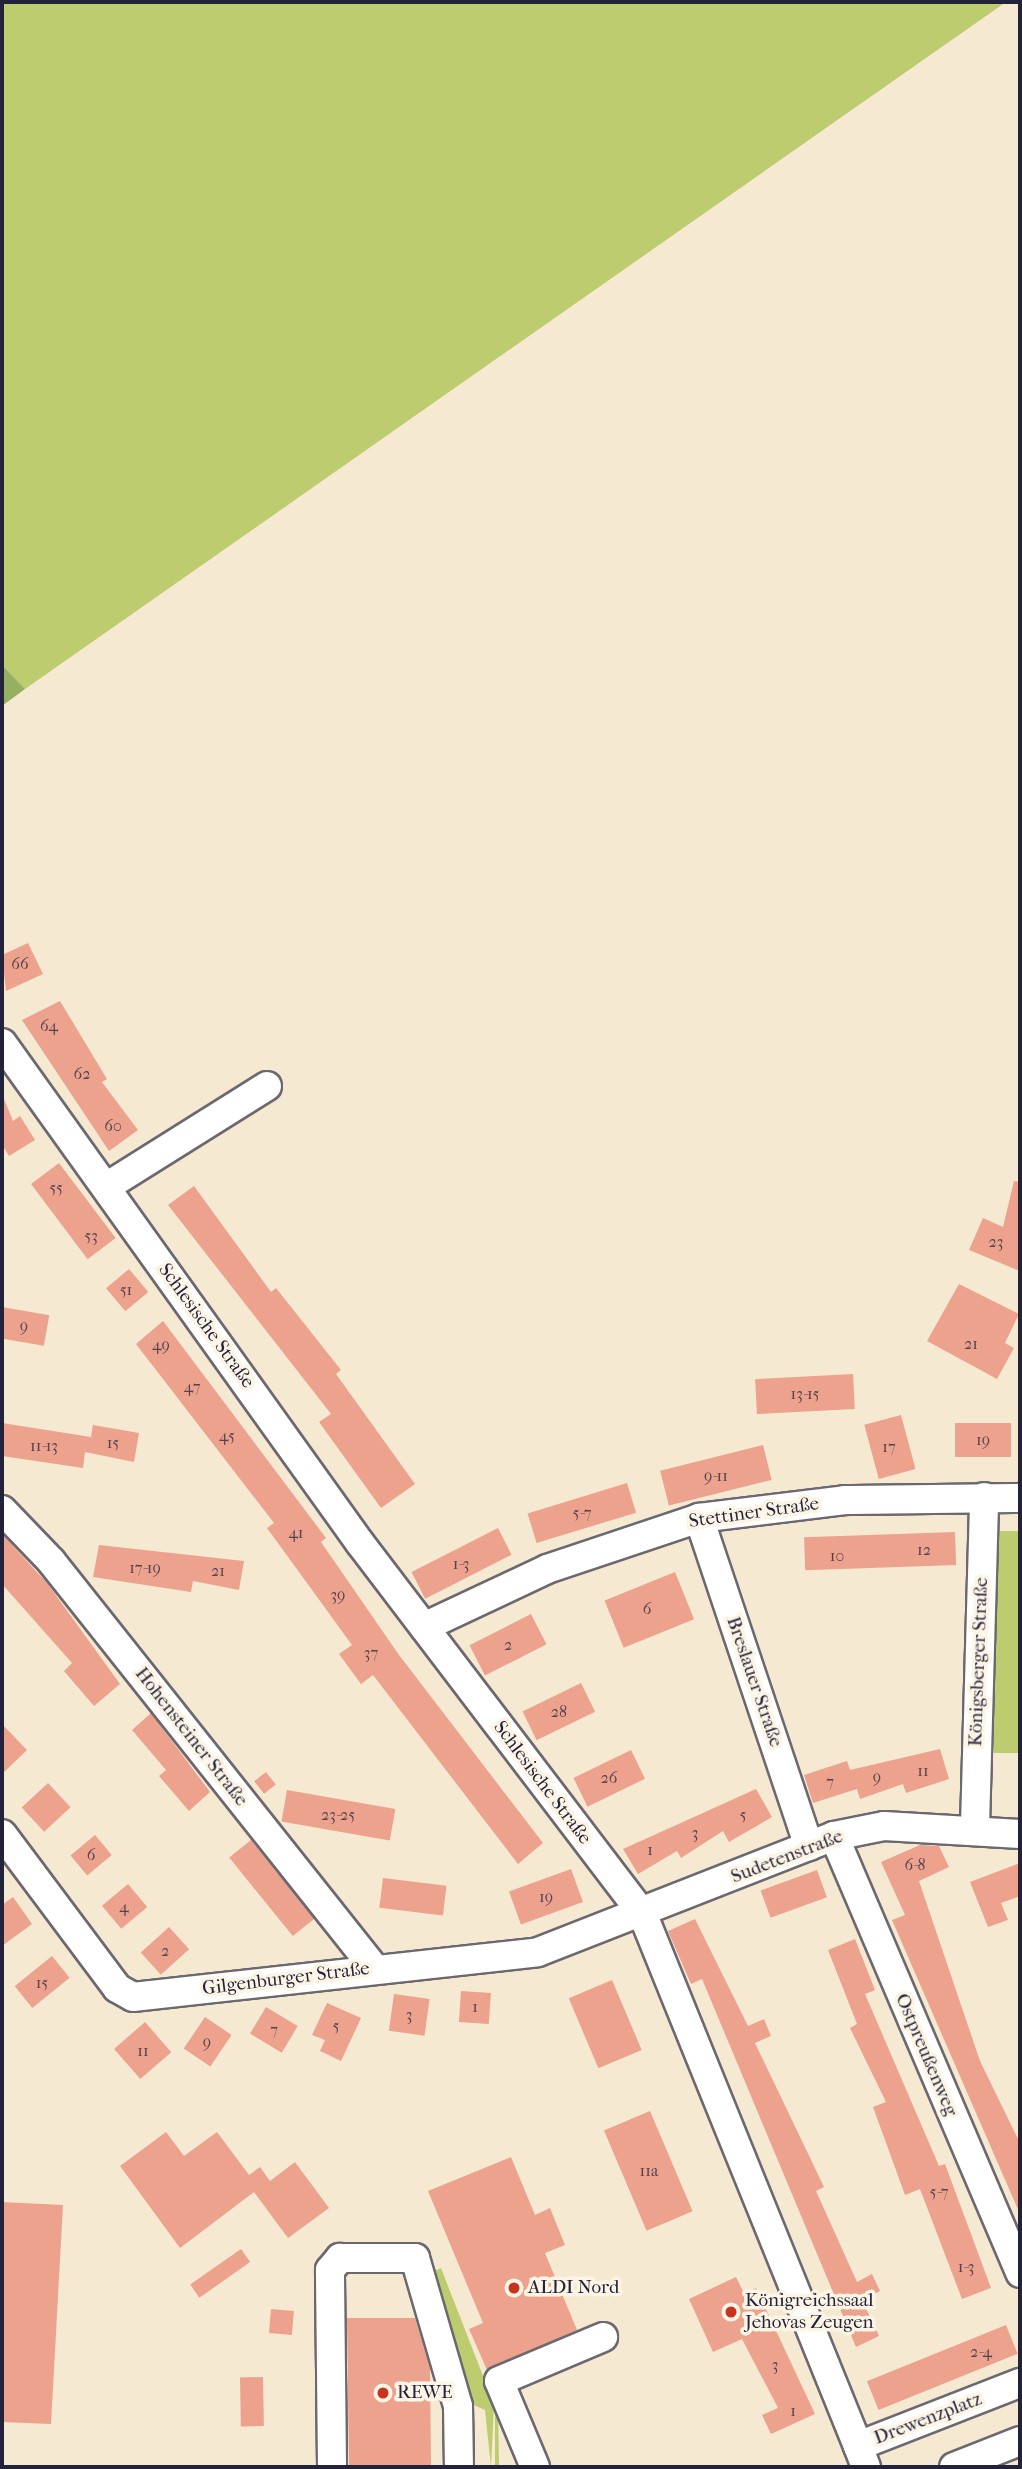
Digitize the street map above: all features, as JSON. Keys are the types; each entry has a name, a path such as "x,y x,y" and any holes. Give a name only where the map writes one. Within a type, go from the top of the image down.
{"street":[{"name":"Schlesische Straße","path":"2,1043 424,1627 643,1915 862,2457"},
{"path":"106,1187 267,1086"},
{"name":"Königsberger Straße","path":"975,1826 984,1497"},
{"name":"Stettiner Straße","path":"424,1627 547,1569 699,1518 845,1500 1020,1498"},
{"name":"Hohensteiner Straße","path":"2,1510 51,1561 375,1969"},
{"name":"Breslauer Straße","path":"699,1518 822,1841"},
{"name":"Sudetenstraße","path":"643,1915 822,1841 884,1826 975,1826 1020,1834"},
{"name":"Gilgenburger Straße","path":"2,1834 117,1988 133,1997 538,1952 643,1915"},
{"name":"Ostpreußenweg","path":"822,1841 1020,2273"},
{"path":"332,2467 330,2270 340,2259 415,2258 458,2406 459,2467"},
{"path":"535,2467 499,2381 603,2337"},
{"name":"Drewenzplatz","path":"862,2457 1020,2383"},
{"path":"954,2467 1020,2441"}],"green space":[{"path":"2,2 1006,2 25,689 2,665"},
{"path":"2,665 25,689 2,706"},
{"path":"994,1531 1020,1531 1020,1753 994,1753"},
{"path":"441,2268 494,2404 491,2467 485,2410 471,2404 426,2275"},
{"path":"498,2407 499,2467 495,2467 495,2409"}],"building":[{"path":"28,943 43,974 6,991 2,955"},
{"path":"60,1001 107,1079 102,1082 138,1130 109,1151 22,1020"},
{"path":"2,1094 13,1121 20,1116 35,1140 9,1156 2,1144"},
{"path":"59,1163 116,1238 88,1259 31,1184"},
{"path":"1014,1181 1020,1182 1020,1271 969,1250 983,1218 1003,1227"},
{"path":"194,1186 271,1292 276,1288 341,1370 336,1374 415,1484 381,1508 319,1422 331,1414 168,1205"},
{"path":"129,1269 148,1292 125,1311 106,1288"},
{"path":"959,1284 1019,1314 1005,1343 1014,1348 997,1379 927,1341"},
{"path":"2,1307 49,1315 44,1346 2,1338"},
{"path":"163,1321 326,1538 321,1542 399,1655 543,1843 518,1864 373,1675 361,1684 339,1654 352,1645 267,1528 274,1523 136,1344"},
{"path":"853,1374 855,1409 757,1414 755,1379"},
{"path":"901,1415 915,1469 879,1479 864,1425"},
{"path":"2,1423 91,1437 93,1425 139,1433 134,1462 85,1452 83,1468 2,1456"},
{"path":"955,1423 1011,1423 1011,1457 955,1457"},
{"path":"763,1445 772,1480 669,1506 660,1471"},
{"path":"627,1483 636,1513 537,1543 528,1513"},
{"path":"498,1528 512,1555 425,1599 412,1572"},
{"path":"955,1532 956,1565 805,1570 804,1537"},
{"path":"2,1534 47,1583 120,1684 94,1706 64,1671 72,1663 2,1584"},
{"path":"99,1545 244,1561 239,1590 193,1581 191,1592 93,1577"},
{"path":"675,1572 694,1619 624,1648 605,1600"},
{"path":"531,1614 546,1644 485,1676 470,1645"},
{"path":"581,1683 595,1712 537,1740 523,1711"},
{"path":"151,1713 210,1792 189,1811 159,1776 166,1770 132,1730"},
{"path":"2,1724 27,1750 2,1774"},
{"path":"940,1749 949,1779 906,1793 903,1784 860,1799 857,1789 813,1803 804,1775 847,1761 850,1770"},
{"path":"631,1750 645,1779 588,1807 573,1778"},
{"path":"266,1772 276,1785 264,1794 254,1781"},
{"path":"48,1783 71,1807 44,1832 22,1808"},
{"path":"756,1789 772,1817 729,1842 723,1831 681,1858 677,1851 638,1874 623,1849"},
{"path":"287,1790 395,1809 390,1841 281,1822"},
{"path":"95,1835 112,1855 87,1875 70,1856"},
{"path":"251,1840 315,1918 293,1936 229,1858"},
{"path":"920,1845 939,1846 949,1867 919,1881 980,2061 1020,2143 1020,2214 892,1920 905,1915 881,1862"},
{"path":"1020,1863 1020,1896 1001,1903 1008,1920 988,1927 970,1882"},
{"path":"571,1869 583,1902 521,1924 509,1892"},
{"path":"817,1870 827,1897 771,1918 761,1891"},
{"path":"383,1878 447,1886 443,1916 379,1908"},
{"path":"128,1884 147,1907 121,1929 102,1906"},
{"path":"13,1897 32,1924 2,1946 2,1905"},
{"path":"695,1919 748,2026 764,2019 771,2036 755,2043 824,2187 816,2191 857,2282 872,2274 880,2291 862,2300 879,2336 856,2347 702,1979 691,1984 668,1931"},
{"path":"169,1927 189,1949 161,1975 141,1952"},
{"path":"855,1939 875,1990 865,1994 939,2166 945,2164 991,2288 962,2299 920,2189 905,2195 873,2107 886,2102 850,2028 857,2024 828,1950"},
{"path":"52,1956 70,1978 32,2008 15,1986"},
{"path":"612,1980 642,2050 598,2068 569,1998"},
{"path":"461,1991 491,1993 489,2024 459,2022"},
{"path":"394,1994 430,1999 425,2036 389,2031"},
{"path":"327,2003 361,2018 341,2061 320,2051 325,2040 312,2035"},
{"path":"266,2007 298,2026 282,2053 250,2034"},
{"path":"205,2017 232,2035 210,2066 184,2049"},
{"path":"145,2022 171,2052 140,2079 114,2049"},
{"path":"650,2111 693,2211 647,2231 604,2131"},
{"path":"166,2132 184,2156 217,2132 249,2175 260,2167 270,2181 295,2162 329,2208 288,2238 254,2192 180,2248 120,2166"},
{"name":"ALDI Nord","path":"511,2157 535,2215 550,2208 565,2245 545,2253 577,2330 487,2370 469,2329 483,2323 428,2191"},
{"path":"2,2202 63,2205 51,2424 2,2422"},
{"path":"241,2249 250,2262 199,2298 190,2285"},
{"path":"736,2277 744,2293 756,2288 815,2414 771,2434 762,2415 778,2408 742,2339 713,2352 689,2299"},
{"path":"271,2309 294,2311 292,2335 269,2333"},
{"name":"REWE","path":"347,2318 415,2318 430,2368 431,2467 349,2467"},
{"path":"1006,2325 1018,2354 879,2410 867,2381"},
{"path":"240,2377 263,2377 264,2426 241,2426"}],"place":[{"name":"ALDI Nord","path":"514,2288"},
{"name":"Königreichssaal Jehovas Zeugen","path":"731,2312"},
{"name":"REWE","path":"383,2393"}]}
